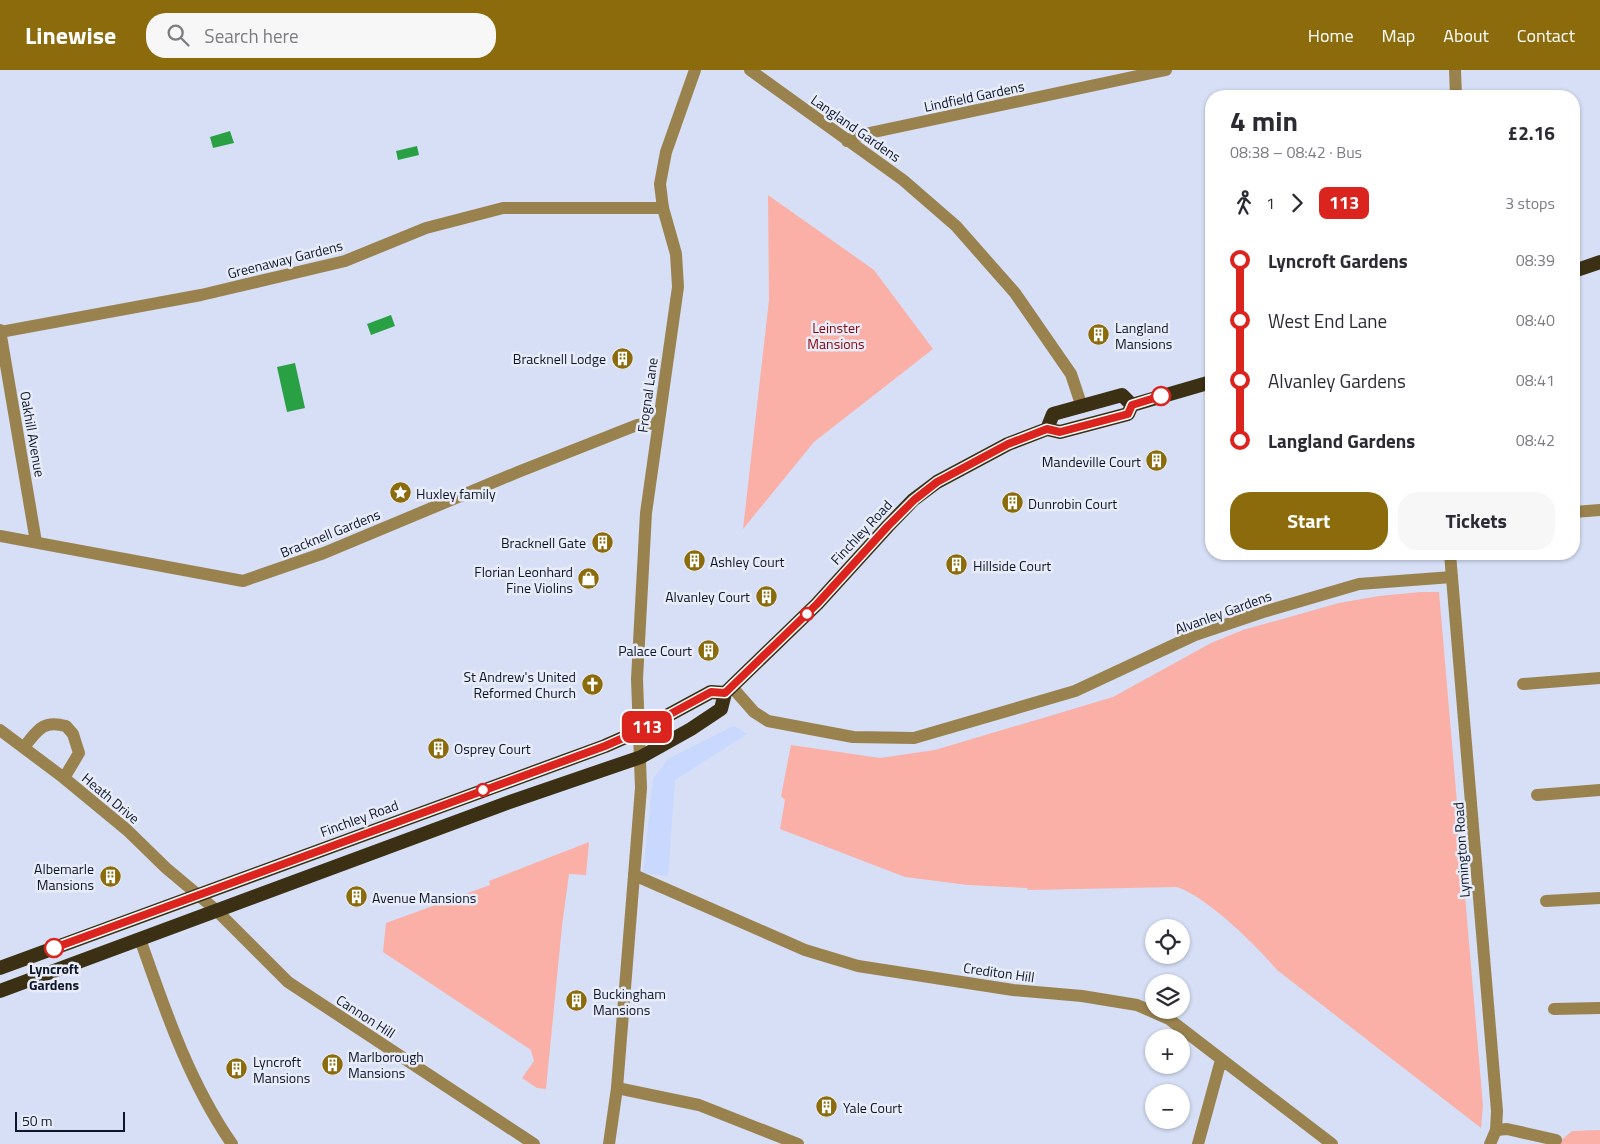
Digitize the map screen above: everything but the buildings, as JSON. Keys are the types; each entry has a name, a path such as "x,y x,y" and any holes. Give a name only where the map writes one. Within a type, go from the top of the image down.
{"highway":[{"path":"1580,269 1600,262"},
{"name":"Finchley Road","path":"0,991 507,803 641,757 691,729 721,709 729,690 817,604 914,500 937,482 977,459 1047,429 1060,432 1128,414 1132,405 1205,384"},
{"name":"Finchley Road","path":"1047,429 1053,414 1122,395 1132,405"},
{"name":"Finchley Road","path":"0,968 582,754 639,731 711,692 729,690"}],"street":[{"name":"Frognal Lane","path":"609,1144 617,1088 634,875 641,757 637,679 646,512 678,287 676,254 663,208 660,184 666,152 695,70"},
{"name":"Langland Gardens","path":"750,70 903,180 956,226 1015,293 1071,374 1082,406"},
{"name":"Lindfield Gardens","path":"847,141 860,135 1166,70"},
{"path":"1455,70 1456,90"},
{"name":"Greenaway Gardens","path":"0,331 201,295 345,261 426,228 503,208 663,208"},
{"name":"Oakhill Avenue","path":"0,331 36,542"},
{"name":"Bracknell Gardens","path":"0,536 243,581 324,554 518,472 638,425 658,423"},
{"path":"1580,512 1600,510"},
{"name":"Lymington Road","path":"1451,560 1497,1111 1496,1130 1490,1144"},
{"name":"Alvanley Gardens","path":"729,690 754,712 768,721 853,737 914,738 1076,691 1195,635 1263,612 1359,584 1452,577"},
{"path":"1523,684 1600,678"},
{"path":"24,747 39,729 47,724 66,726 73,734 79,753 64,778"},
{"name":"Heath Drive","path":"0,730 64,778 127,830 197,895"},
{"path":"1537,795 1600,790"},
{"name":"Crediton Hill","path":"634,875 805,950 858,966 1013,990 1082,996 1148,1008 1169,1019 1332,1144"},
{"name":"Cannon Hill","path":"197,895 216,910 288,982 534,1144"},
{"path":"1546,901 1600,898"},
{"path":"140,939 186,1062 217,1122 232,1144"},
{"path":"1554,1009 1600,1008"},
{"path":"1198,1144 1221,1060"},
{"path":"617,1088 699,1104 798,1144"},
{"path":"1496,1130 1507,1129 1556,1140"}],"shaded area":[{"path":"230,131 234,143 213,148 210,137"},
{"path":"417,146 419,155 398,160 396,151"},
{"path":"391,315 395,326 371,335 367,324"},
{"path":"295,363 305,408 287,412 277,367"},
{"path":"734,726 747,734 675,780 668,876 643,873 653,779 668,759"}],"green space":[{"name":"Leinster Mansions","path":"768,195 874,270 933,349 814,442 743,529 769,300"},
{"path":"1439,592 1483,1106 1481,1128 1277,970 1244,935 1216,911 1189,892 1177,887 1027,890 1028,888 968,885 905,877 780,829 785,800 781,796 791,745 880,758 935,750 1113,697 1211,643 1243,630 1339,603 1379,596"},
{"path":"589,842 586,875 569,874 546,1089 537,1088 522,1078 534,1061 531,1050 383,952 386,923 490,885 489,881"},
{"path":"1600,1130 1600,1144 1559,1144 1572,1131"}],"bus line":[{"name":"113","path":"54,948 605,746 639,731 711,692 725,693 817,604 914,500 937,482 1008,444 1047,429 1060,432 1128,414 1132,405 1161,396"}],"place":[{"name":"Langland Mansions","path":"1099,335"},
{"name":"Bracknell Lodge","path":"622,358"},
{"name":"Mandeville Court","path":"1157,461"},
{"name":"Huxley family","path":"400,493"},
{"name":"Dunrobin Court","path":"1012,503"},
{"name":"Bracknell Gate","path":"602,542"},
{"name":"Ashley Court","path":"694,561"},
{"name":"Hillside Court","path":"957,565"},
{"name":"Florian Leonhard Fine Violins","path":"589,579"},
{"name":"Alvanley Court","path":"766,596"},
{"name":"Palace Court","path":"708,650"},
{"name":"St Andrew's United Reformed Church","path":"592,684"},
{"name":"Osprey Court","path":"438,748"},
{"name":"Albemarle Mansions","path":"110,876"},
{"name":"Avenue Mansions","path":"356,897"},
{"name":"Lyncroft Gardens","path":"54,948"},
{"name":"Buckingham Mansions","path":"577,1001"},
{"name":"Marlborough Mansions","path":"332,1064"},
{"name":"Lyncroft Mansions","path":"237,1069"},
{"name":"Yale Court","path":"827,1107"}]}
